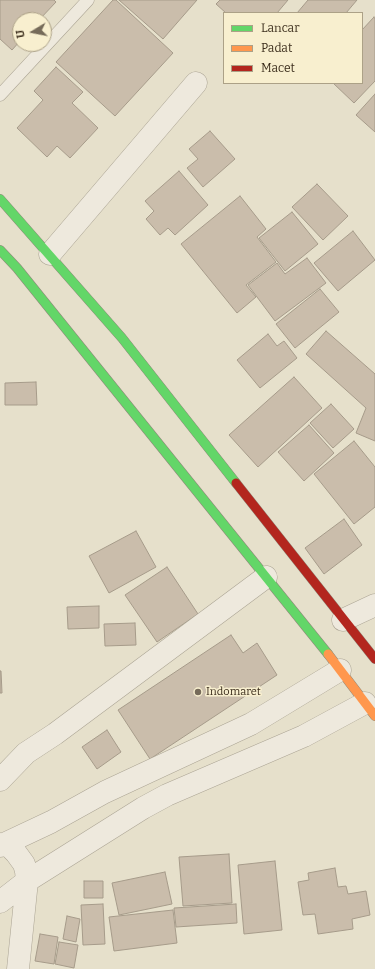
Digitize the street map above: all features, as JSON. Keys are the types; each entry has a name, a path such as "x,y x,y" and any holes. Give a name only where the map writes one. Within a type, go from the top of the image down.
{"highway":[{"path":"0,199 50,254 122,338 375,659"},
{"path":"0,250 17,268 266,577 370,709"}],"street":[{"path":"50,254 196,83"},
{"path":"0,780 26,753 55,734 266,577"},
{"path":"343,620 375,605"},
{"path":"1,845 51,822 105,792 251,724 340,670"},
{"path":"0,902 27,881 149,805 304,736 370,709"},
{"path":"1,845 16,853 24,864 27,881 18,969"}],"lane":[{"path":"0,95 88,0"}],"building":[{"path":"0,0 54,0 56,2 47,12 12,12 12,50 0,39"},
{"path":"113,0 116,0 173,53 115,116 56,62"},
{"path":"119,0 197,0 163,39"},
{"path":"220,0 288,0 278,12 225,12 216,4"},
{"path":"308,0 357,0 347,12 298,12"},
{"path":"374,17 375,81 354,103 334,84 363,84 363,29"},
{"path":"56,67 83,92 72,103 98,128 70,158 57,146 47,157 17,128 43,100 34,91"},
{"path":"375,94 375,132 356,115"},
{"path":"210,131 235,159 203,187 187,168 198,159 189,149"},
{"path":"179,171 208,205 175,235 168,228 160,235 146,219 154,211 145,201"},
{"path":"317,184 348,216 323,240 292,207"},
{"path":"240,196 266,229 257,237 276,262 246,285 256,297 237,313 181,244"},
{"path":"292,212 318,244 285,271 259,238"},
{"path":"353,231 375,260 338,291 314,263"},
{"path":"307,258 326,283 275,321 248,285 277,263 285,274"},
{"path":"320,289 339,312 295,348 276,324"},
{"path":"326,331 375,374 375,441 356,433 366,408 306,354"},
{"path":"268,334 277,346 284,341 297,358 260,388 237,360"},
{"path":"294,377 322,408 258,467 229,435"},
{"path":"36,382 37,405 5,405 5,383"},
{"path":"331,404 354,429 333,448 310,423"},
{"path":"309,425 334,453 304,481 278,452"},
{"path":"354,441 375,467 375,507 354,524 314,474"},
{"path":"344,519 362,545 324,574 305,548"},
{"path":"136,531 156,567 109,593 89,556"},
{"path":"167,567 198,614 157,642 125,595"},
{"path":"99,606 99,628 68,629 67,607"},
{"path":"135,623 136,645 105,646 104,624"},
{"name":"Indomaret","path":"231,635 243,653 257,643 277,675 150,759 118,710"},
{"path":"1,671 2,693 0,693"},
{"path":"107,730 121,752 97,769 82,747"},
{"path":"229,854 232,903 183,906 179,857"},
{"path":"275,861 282,930 244,934 238,865"},
{"path":"335,868 338,887 346,886 348,894 366,891 370,915 352,919 353,929 318,934 315,914 303,915 298,882 309,880 308,873"},
{"path":"165,872 172,904 119,915 112,883"},
{"path":"84,881 103,881 103,898 84,898"},
{"path":"103,904 105,944 83,945 81,905"},
{"path":"236,904 237,923 176,927 174,908"},
{"path":"173,910 177,943 114,951 109,917"},
{"path":"67,916 80,919 76,942 63,939"},
{"path":"40,934 58,937 54,964 35,961"},
{"path":"59,942 78,945 74,968 55,964"}],"traffic: fast":[{"path":"0,199 122,338 236,483"},
{"path":"0,250 17,268 328,654"}],"traffic: slow":[{"path":"328,654 375,716"}],"traffic: jam":[{"path":"236,483 375,659"}],"place":[{"name":"Indomaret","path":"198,692"}]}
